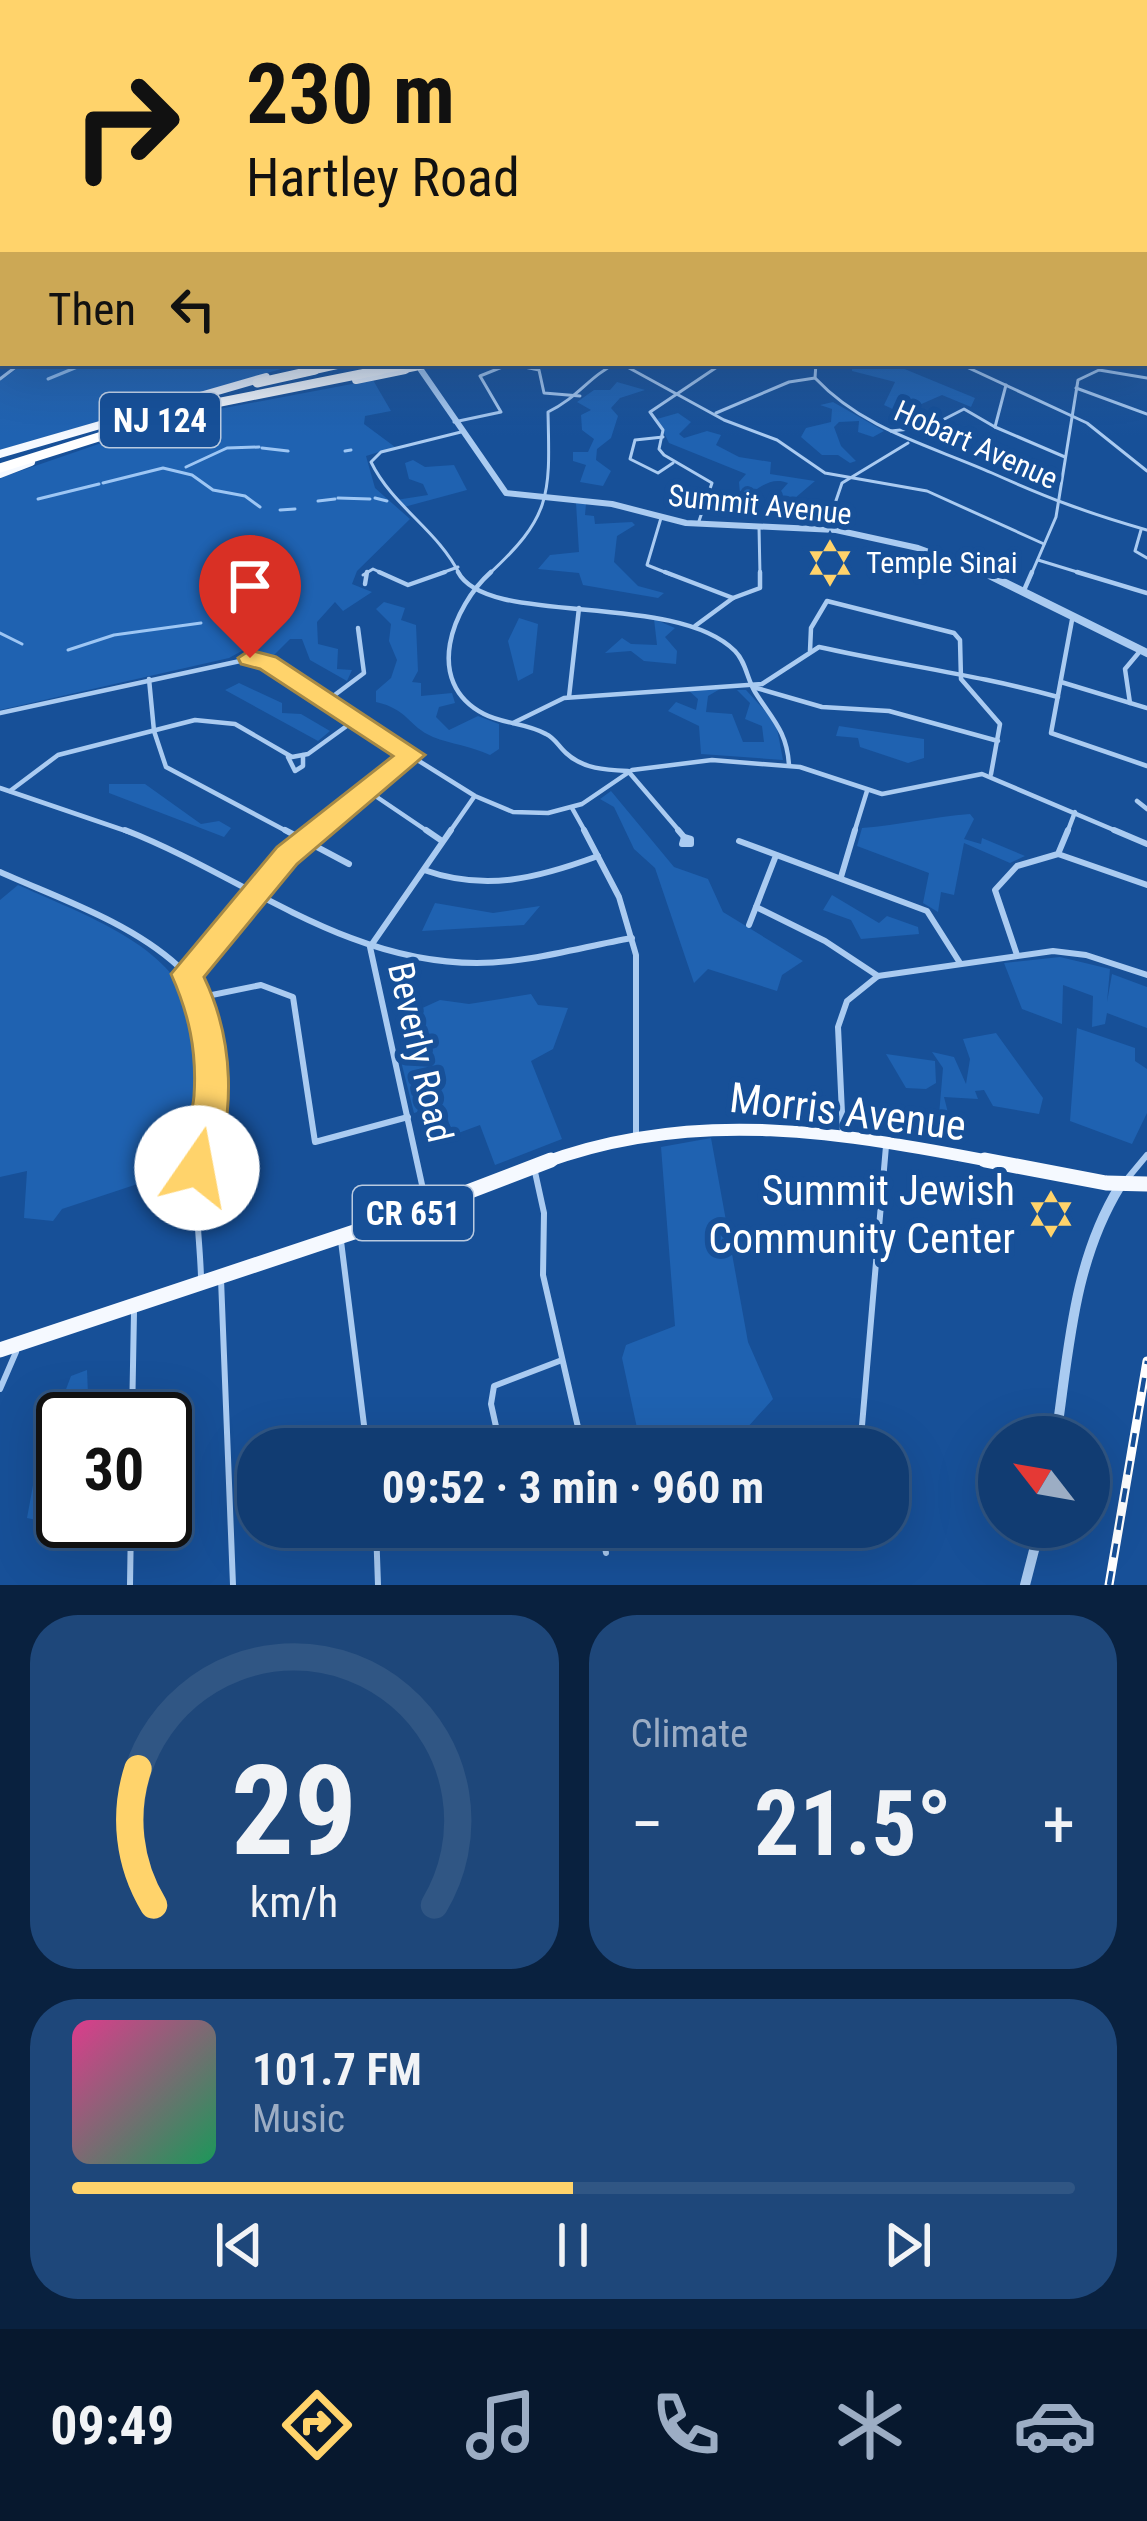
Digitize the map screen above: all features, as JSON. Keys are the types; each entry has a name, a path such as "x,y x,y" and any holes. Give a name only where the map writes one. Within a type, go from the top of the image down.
{"highway":[{"path":"0,464 37,447 161,409 331,366"},
{"path":"161,409 367,366"},
{"path":"0,464 234,397 412,366"},
{"path":"234,397 326,385"}],"main road":[{"name":"NJ 124","path":"0,464 155,406 330,366"},
{"name":"NJ 124","path":"0,464 158,421 413,366"},
{"name":"Morris Avenue","path":"0,1350 201,1277 427,1208 636,1134 732,1127 844,1139 1121,1185 1147,1184"}],"street":[{"name":"Summit Avenue","path":"419,366 499,489 612,504 698,524 827,530 923,550 1025,588 1144,651"},
{"path":"454,422 501,412 480,376 500,366"},
{"path":"513,366 535,368 544,376 544,393 580,396"},
{"path":"611,366 597,372 580,396 547,415 553,446 542,516 448,622 444,638 457,690 468,706 553,736 570,756 603,769 628,771 712,760 789,765 867,791 903,793 955,777 990,776 1147,844"},
{"path":"624,366 724,420 777,440 808,465 845,478 927,491 1044,544"},
{"path":"712,366 716,368"},
{"path":"698,524 712,483 661,453 663,437 651,410 719,366"},
{"path":"713,413 766,397 785,380 815,377 816,366"},
{"path":"965,366 1071,414 1147,471"},
{"path":"1025,588 1057,504 1079,378 1098,366 1147,378"},
{"name":"Hobart Avenue","path":"815,377 834,398 908,443 989,472 1057,504 1144,529"},
{"path":"995,427 1006,385"},
{"path":"1076,388 1147,414"},
{"path":"1075,400 1094,398"},
{"path":"889,431 928,427 964,409 1065,457"},
{"path":"724,420 727,410"},
{"path":"460,432 381,452 371,462 384,494 451,549 475,590 507,600 580,606 693,628 734,650 752,686 785,727 789,765"},
{"path":"663,437 635,440 630,459 658,473 673,463"},
{"path":"827,530 828,506 845,478 908,443"},
{"path":"661,518 647,565 733,598"},
{"path":"693,628 733,598 762,584 759,527"},
{"path":"1144,529 1135,551 1147,558"},
{"path":"1038,560 1147,593"},
{"path":"365,584 363,574 373,569 408,585 458,567"},
{"path":"810,651 811,628 826,601 940,627 960,640 959,675 998,722 990,776"},
{"path":"569,697 580,606"},
{"path":"1074,615 1051,733 1147,766"},
{"path":"328,700 364,673 358,628"},
{"path":"812,639 824,647 1058,697"},
{"path":"752,686 824,647"},
{"path":"1130,703 1126,669 1144,651"},
{"path":"0,713 254,658 475,796 522,814 572,808 628,771"},
{"path":"149,679 161,761 172,773 349,864"},
{"path":"1061,682 1147,708"},
{"path":"513,723 569,697 752,686 822,707 890,711 998,742"},
{"path":"10,791 58,755 195,720 228,721 288,757 303,755 356,719"},
{"path":"288,757 286,764 295,771 303,766 303,755"},
{"path":"187,974 303,842 412,755"},
{"path":"603,769 610,784"},
{"path":"628,771 684,837"},
{"path":"0,788 153,842 328,935 370,947 443,961 504,962 632,938"},
{"path":"366,790 442,841"},
{"path":"841,878 867,791"},
{"name":"Beverly Road","path":"427,1208 370,947 475,796"},
{"path":"1136,801 1147,809"},
{"path":"572,808 620,897 632,938 637,982 631,1105 636,1134"},
{"path":"1058,854 1075,812"},
{"path":"739,841 927,910 960,963"},
{"path":"1017,955 995,890 1016,866 1058,854 1147,885"},
{"path":"749,925 776,855"},
{"path":"423,870 462,883 501,885 598,856"},
{"path":"0,872 107,920 187,974 202,998 212,1099 197,1168 201,1277"},
{"path":"756,908 825,941 878,976"},
{"path":"844,1139 838,1027 854,992 878,976 1069,952 1147,975"},
{"path":"202,998 262,984 278,985 293,997 315,1142 408,1117"},
{"path":"862,1428 886,1146"},
{"path":"1060,1416 1086,1270 1101,1221 1121,1185 1147,1155"},
{"path":"533,1167 544,1213 543,1275 578,1428"},
{"path":"340,1236 364,1428"},
{"path":"221,1272 232,1585"},
{"path":"132,1392 134,1300"},
{"path":"0,1389 21,1341"},
{"path":"496,1428 491,1404 494,1386 562,1360"},
{"path":"130,1585 131,1548"},
{"path":"377,1548 378,1585"},
{"path":"606,1548 607,1553"},
{"path":"1025,1585 1035,1548"}],"shaded area":[{"path":"21,366 292,366 0,450 0,381"},
{"path":"853,366 897,366 975,398 971,407 942,395 901,413 884,405 895,382 852,371"},
{"path":"373,380 391,411 365,416 364,424 395,447 366,456 375,488 410,519 357,571 352,584 372,592 343,611 335,602 317,622 318,644 338,649 337,669 352,670 347,681 310,660 302,639 290,639 270,659 249,647 229,658 0,710 0,478 177,417"},
{"path":"617,382 645,390 620,398 611,408 618,416 611,438 597,449 596,460 611,471 603,486 580,482 586,465 573,461 573,452 588,452 594,439 582,430 581,415 591,410 577,402 594,390 610,390"},
{"path":"833,402 884,431 873,437 858,432 859,421 839,422 834,427 841,446 856,461 850,463 838,455 822,455 801,437 806,428 831,422 832,409 820,405"},
{"path":"678,413 691,422 679,434 684,438 707,431 721,435 716,445 739,457 771,462 770,474 815,481 781,510 766,508 788,483 780,481 766,484 733,506 730,502 740,494 739,482 746,474 669,443 657,419"},
{"path":"413,460 425,467 454,465 467,490 404,507 396,500 428,495 423,484 409,479 405,463"},
{"path":"576,503 586,504 585,515 594,516 595,524 635,525 617,536 614,562 638,586 664,593 658,598 583,585 579,573 538,569 550,555 579,552"},
{"path":"384,602 405,608 401,620 416,625 418,671 412,682 421,683 421,696 452,693 455,703 439,707 436,717 449,730 478,716 499,724 499,749 490,755 433,737 395,709 376,702 376,691 391,678 397,660 389,641 391,624 376,609"},
{"path":"519,618 538,624 533,673 518,681 508,641"},
{"path":"654,619 675,628 665,637 677,651 676,664 644,661 631,651 605,653 622,638 631,644 657,645"},
{"path":"239,683 282,703 282,713 301,714 330,731 318,741 225,690"},
{"path":"720,689 708,696 706,712 732,714 743,742 764,742 762,726 745,719 750,703 737,690 746,690 776,723 783,760 701,754 699,726 668,711 676,702 696,710 698,699 688,690"},
{"path":"839,726 924,739 924,758 908,763 860,747 858,738 836,736"},
{"path":"109,784 145,784 201,824 219,821 231,828 224,837 109,793"},
{"path":"611,791 674,867 708,879 723,912 803,961 782,975 777,991 708,969 694,983 655,868 634,849 614,807 600,799"},
{"path":"970,814 974,819 964,839 981,844 982,838 1025,856 1010,863 964,843 954,895 941,892 938,912 923,903 929,873 857,846 862,828"},
{"path":"18,885 95,919 157,959 180,985 196,1016 203,1055 202,1103 189,1167 62,1209 53,1221 24,1218 27,1171 0,1177 0,900"},
{"path":"832,895 879,923 887,916 918,927 919,934 861,939 851,920 823,910"},
{"path":"435,903 493,913 540,906 524,925 422,931"},
{"path":"1060,957 1110,969 1107,1002 1112,974 1147,987 1147,1028 1107,1013 1105,1024 1092,1027 1093,996 1063,985 1062,1024 1022,1009 1004,963"},
{"path":"531,994 538,1005 568,1008 553,1049 531,1061 562,1139 495,1165 480,1125 453,1135 443,1105 414,1113 400,1057 430,1044 418,1010 440,1000 469,1004"},
{"path":"1077,1028 1135,1048 1135,1061 1147,1069 1147,1113 1132,1144 1070,1121"},
{"path":"996,1033 1043,1098 1039,1114 993,1106 984,1090 975,1091 978,1099 944,1097 949,1117 939,1115 943,1068 932,1052 954,1057 966,1084 970,1059 963,1039"},
{"path":"886,1054 935,1061 936,1083 926,1089 906,1088"},
{"path":"711,1138 748,1342 773,1399 747,1428 637,1428 622,1358 626,1345 675,1326 661,1147"},
{"path":"87,1370 88,1392 65,1392 71,1376"},
{"path":"36,1469 36,1520 27,1518"}],"waterway":[{"path":"48,379 80,366"},
{"path":"193,444 204,437"},
{"path":"186,467 227,448 259,447"},
{"path":"262,448 288,451"},
{"path":"345,451 351,450"},
{"path":"103,483 163,468 192,475 213,490 245,496 260,507"},
{"path":"38,499 99,484"},
{"path":"338,498 370,499"},
{"path":"375,498 387,501"},
{"path":"318,501 335,499"},
{"path":"280,510 295,509"},
{"path":"68,650 114,635 201,623"},
{"path":"0,633 22,644"}],"railway":[{"path":"1109,1585 1147,1361"}],"place":[{"name":"Temple Sinai","path":"830,563"},
{"name":"Summit Jewish Community Center","path":"1051,1214"}],"route":[{"path":"197,1168 212,1099 211,1060 202,998 187,974 287,856 412,755 268,663 250,658"}]}
